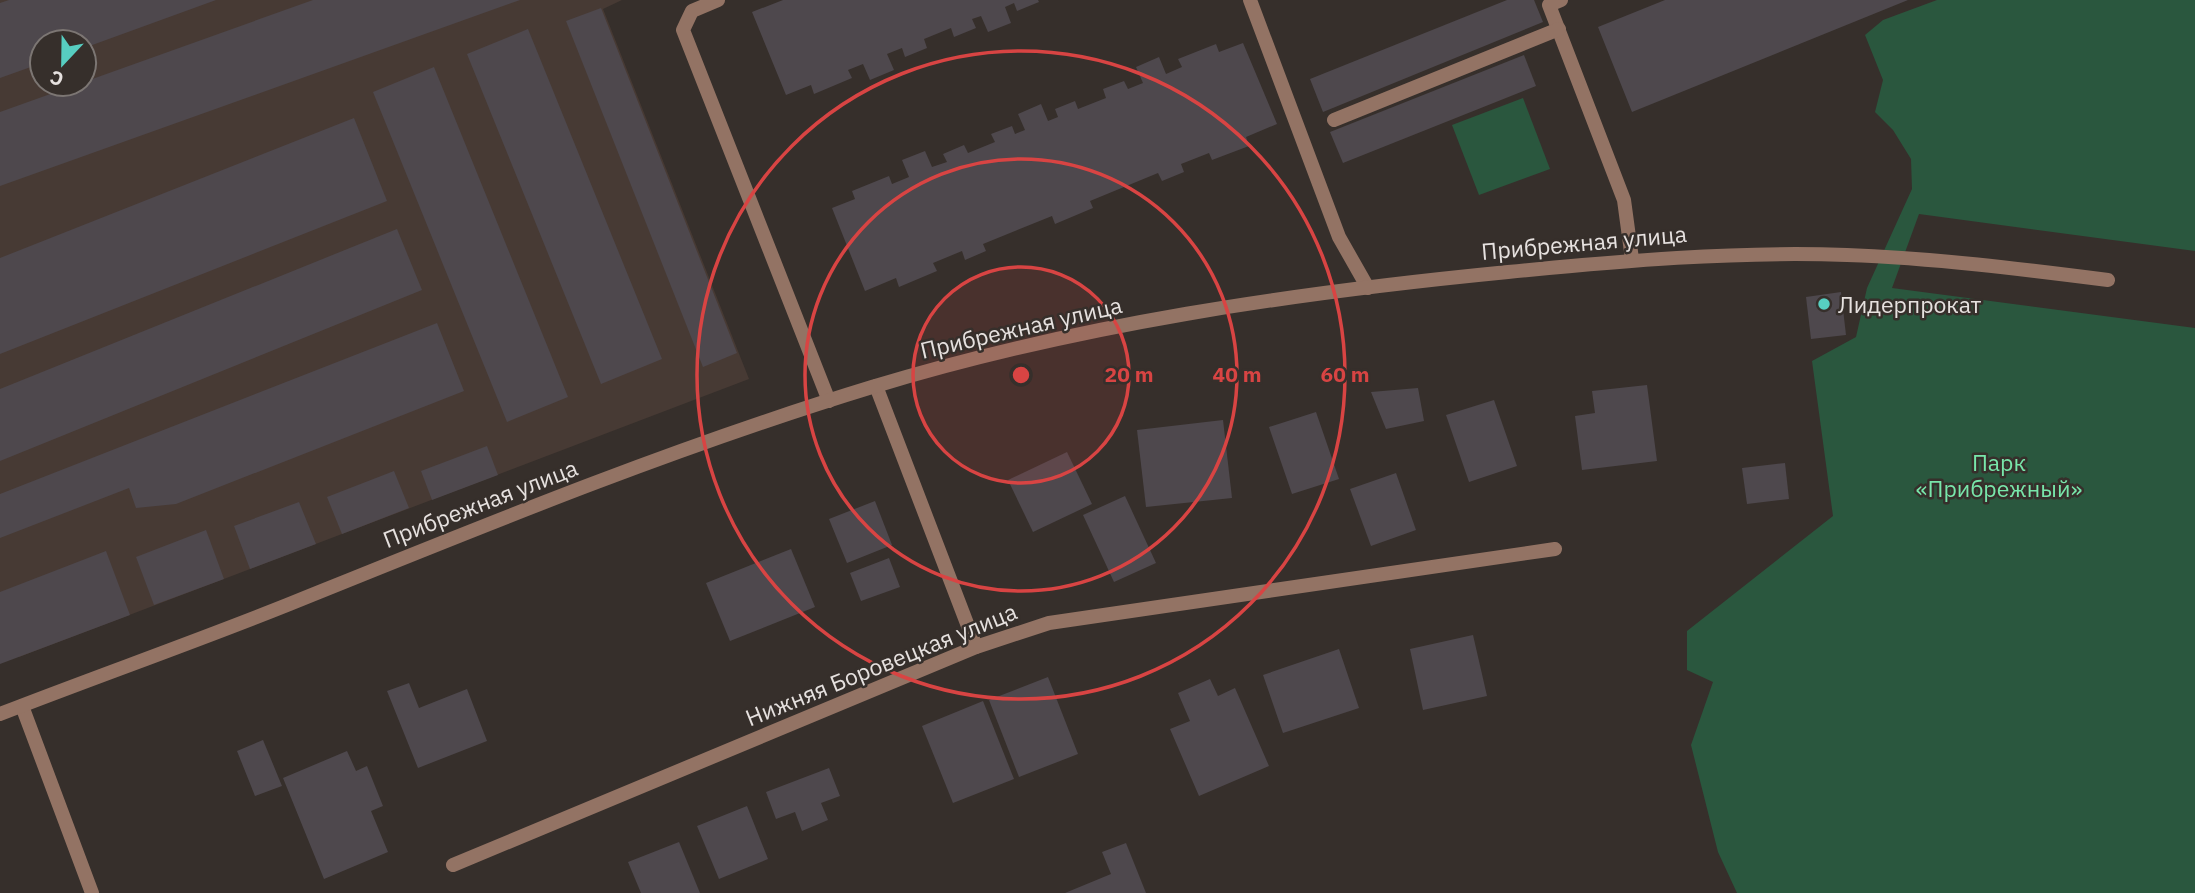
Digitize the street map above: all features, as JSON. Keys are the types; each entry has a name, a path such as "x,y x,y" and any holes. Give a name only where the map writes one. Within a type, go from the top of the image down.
{"street":[{"path":"718,0 692,10 683,30 829,401"},
{"path":"1250,0 1339,237 1368,288"},
{"path":"1561,0 1549,5 1624,200 1632,259"},
{"path":"1334,120 1559,29"},
{"name":"Прибрежная улица","path":"0,714 709,439 876,386 1056,339 1181,314 1368,288 1632,259 1696,255 1844,254 1948,261 2108,280"},
{"path":"876,386 976,647"},
{"name":"Нижняя Боровецкая улица","path":"453,865 976,647 1049,623 1555,549"},
{"path":"22,706 92,893"}],"shaded area":[{"path":"0,0 622,0 603,9 749,379 19,657 0,634"}],"green space":[{"name":"Парк «Прибрежный»","path":"1937,0 2195,0 2195,251 1919,214 1892,288 2195,328 2195,893 1737,893 1718,852 1691,745 1713,682 1687,670 1687,631 1833,516 1812,361 1856,337 1867,288 1912,189 1911,159 1893,130 1875,112 1883,80 1865,35 1883,20"},
{"path":"1523,98 1550,169 1479,195 1452,125"}],"building":[{"path":"9,0 216,0 98,43 98,28 28,28 28,68 0,78 0,3"},
{"path":"313,0 520,0 0,186 0,112 39,98 98,98 98,77"},
{"path":"783,0 1039,2 1017,11 1014,3 1005,7 1011,23 988,32 981,16 972,19 976,28 954,37 951,28 924,39 927,48 905,57 902,48 887,54 894,70 870,80 863,64 848,70 852,78 814,94 811,85 786,95 752,12"},
{"path":"1507,0 1534,0 1543,22 1323,112 1310,79"},
{"path":"1665,0 1908,0 1632,112 1598,27"},
{"path":"601,8 737,353 703,367 566,21"},
{"path":"528,29 662,359 601,384 467,54"},
{"path":"1243,43 1277,124 1246,137 1249,146 1212,160 1209,153 1181,164 1184,172 1162,181 1158,173 1090,201 1093,208 1055,224 1052,216 983,244 986,251 965,260 962,251 933,263 937,271 899,287 896,278 865,291 832,208 855,199 852,191 889,176 892,184 909,177 902,160 925,151 932,167 947,162 943,154 964,145 968,153 995,142 991,134 1012,126 1015,134 1025,130 1018,114 1041,104 1048,121 1058,117 1055,109 1075,101 1078,109 1106,98 1103,89 1124,81 1128,89 1143,83 1136,67 1159,57 1166,74 1182,67 1178,59 1216,44 1219,52"},
{"path":"1524,55 1536,86 1343,163 1330,132"},
{"path":"434,67 568,397 507,422 373,92"},
{"path":"354,118 387,201 0,354 0,258"},
{"path":"397,229 422,290 0,461 0,389"},
{"path":"1841,292 1846,335 1811,339 1806,297"},
{"path":"437,323 464,391 176,504 136,508 129,488 0,538 0,494"},
{"path":"1647,385 1657,461 1582,470 1575,416 1595,413 1592,391"},
{"path":"1418,388 1424,421 1386,429 1371,392"},
{"path":"1494,400 1517,466 1469,482 1446,415"},
{"path":"1316,412 1339,479 1292,494 1269,427"},
{"path":"1223,420 1232,498 1146,507 1137,430"},
{"path":"487,446 498,475 432,500 421,471"},
{"path":"1067,452 1092,504 1033,532 1008,480"},
{"path":"1785,463 1789,499 1747,504 1742,468"},
{"path":"394,471 409,508 342,534 327,497"},
{"path":"1396,473 1416,530 1371,546 1350,489"},
{"path":"1125,496 1156,563 1114,582 1083,515"},
{"path":"875,501 892,545 847,563 829,519"},
{"path":"299,502 316,544 250,569 234,526"},
{"path":"206,530 224,579 154,605 136,557"},
{"path":"791,549 815,607 730,641 706,583"},
{"path":"106,551 130,615 0,664 0,592"},
{"path":"889,558 900,587 861,601 850,573"},
{"path":"1473,635 1487,696 1423,710 1410,649"},
{"path":"1339,649 1359,708 1283,733 1263,675"},
{"path":"1048,677 1078,754 1019,777 989,700"},
{"path":"1210,679 1218,696 1235,688 1269,766 1199,796 1170,729 1190,721 1178,693"},
{"path":"409,683 419,708 467,689 487,741 418,768 387,691"},
{"path":"983,701 1014,779 953,803 922,726"},
{"path":"263,740 282,786 255,796 237,751"},
{"path":"347,751 356,771 367,766 383,806 371,811 388,852 324,879 283,778"},
{"path":"829,768 840,796 821,803 828,820 802,831 795,812 776,819 766,792"},
{"path":"747,806 768,859 719,879 697,826"},
{"path":"679,842 700,893 641,893 628,862"},
{"path":"1126,843 1146,893 1065,893 1111,874 1102,852"}],"place":[{"name":"Лидерпрокат","path":"1824,304"}]}
